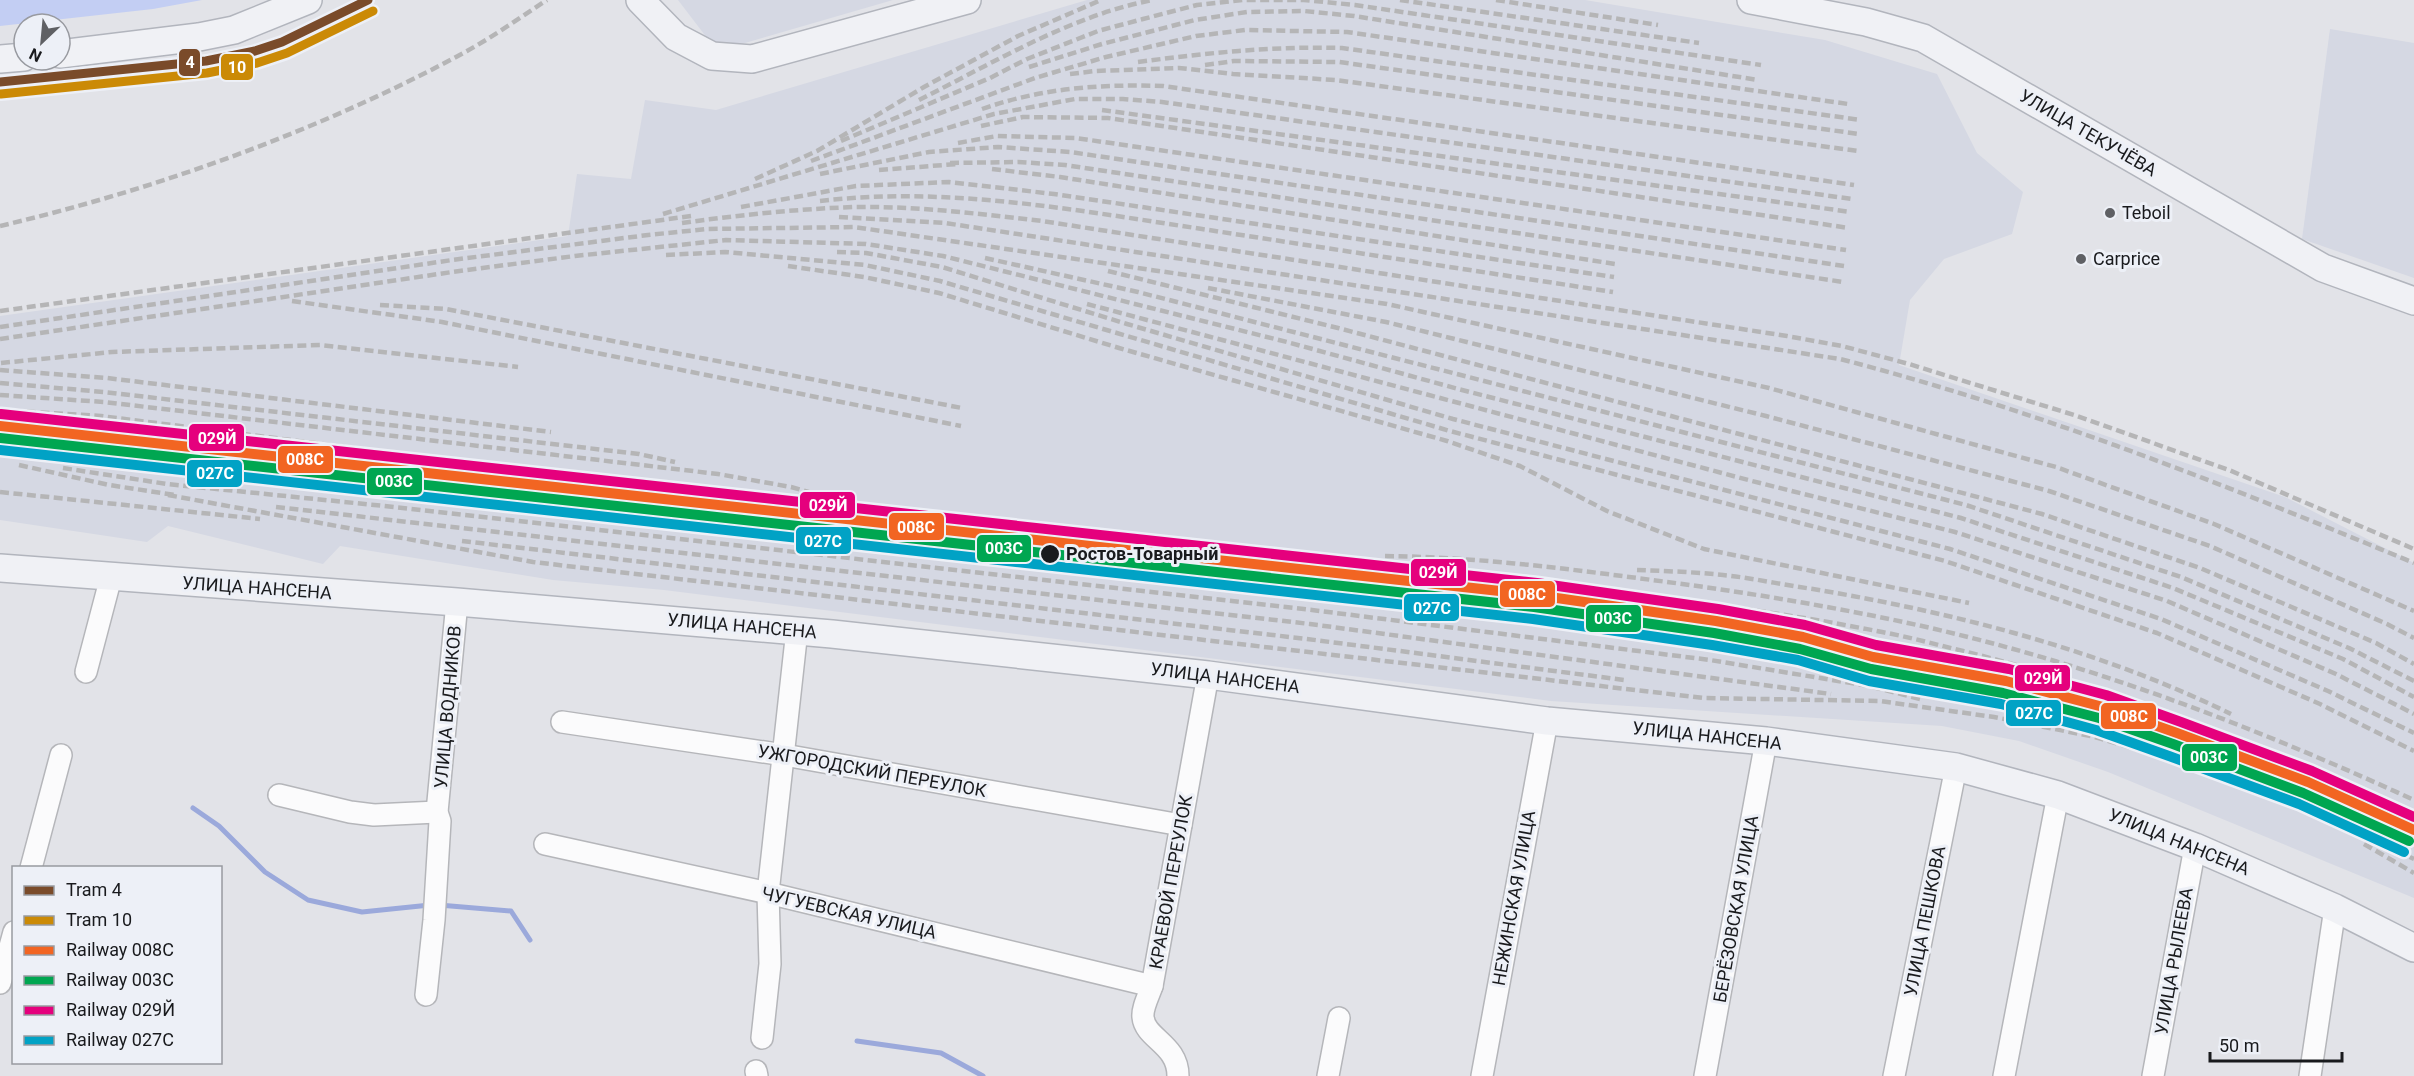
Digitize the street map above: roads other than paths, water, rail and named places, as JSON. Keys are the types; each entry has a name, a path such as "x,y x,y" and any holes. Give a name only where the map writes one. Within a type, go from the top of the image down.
{"main road":[{"path":"72,53 199,37 234,30 308,0"},
{"path":"640,0 676,37 685,42 712,56 753,59 967,0"},
{"name":"УЛИЦА ТЕКУЧЁВА","path":"1751,0 1866,22 1923,38 2323,268 2414,301"},
{"name":"УЛИЦА НАНСЕНА","path":"0,568 797,630 1208,675 1547,721 1766,741 1956,767 2058,795 2195,847 2335,908 2414,948"}],"street":[{"path":"86,672 111,577"},
{"name":"УЛИЦА ВОДНИКОВ","path":"426,995 435,920 440,821 437,812 457,602"},
{"path":"762,1038 770,964 768,893 797,630"},
{"name":"КРАЕВОЙ ПЕРЕУЛОК","path":"1178,1076 1178,1063 1160,1040 1146,1028 1142,1015 1152,986 1208,675"},
{"name":"НЕЖИНСКАЯ УЛИЦА","path":"1482,1076 1547,721"},
{"name":"УЖГОРОДСКИЙ ПЕРЕУЛОК","path":"562,722 784,755 1181,825"},
{"name":"БЕРЁЗОВСКАЯ УЛИЦА","path":"1705,1076 1766,741"},
{"path":"30,866 61,756"},
{"name":"УЛИЦА ПЕШКОВА","path":"1894,1076 1956,767"},
{"name":"УЛИЦА ВОДНИКОВ","path":"279,795 350,812 374,814 437,812"},
{"path":"2004,1076 2058,795"},
{"name":"ЧУГУЕВСКАЯ УЛИЦА","path":"546,844 768,893 1152,986"},
{"name":"УЛИЦА РЫЛЕЕВА","path":"2153,1076 2195,847"},
{"path":"2310,1076 2335,908"},
{"path":"0,983 12,939"},
{"path":"1328,1076 1339,1018"}],"waterway":[{"path":"193,808 219,826 265,872 308,900 362,912 430,905"},
{"path":"439,905 511,911 530,940"},
{"path":"857,1041 941,1053 983,1076"}],"railway":[{"path":"0,226 120,194 239,154 298,131 356,106 467,51 547,0"},
{"path":"755,179 817,151 924,87 1018,36 1101,0"},
{"path":"919,100 1063,28 1123,7 1153,0"},
{"path":"841,141 990,78 1027,59 1098,31 1197,5 1243,0 1304,0 1355,5 1761,65"},
{"path":"1400,0 1699,43"},
{"path":"1496,0 1658,25"},
{"path":"1029,67 1102,44 1195,20 1247,12 1304,11 1354,16 1758,80"},
{"path":"811,161 1035,78 1106,57 1196,36 1245,30 1347,32 1848,104"},
{"path":"1138,62 1240,51 1342,48 1861,120"},
{"path":"1205,65 1234,61 1339,62 1859,134"},
{"path":"1070,74 1179,68 1233,74 1336,80 1858,151"},
{"path":"982,109 1027,96 1071,89 1163,86 1854,185"},
{"path":"663,214 994,114 1075,99 1162,102 1852,199"},
{"path":"1102,110 1851,212"},
{"path":"981,126 1023,117 1108,118 1849,228"},
{"path":"958,143 997,136 1076,138 1846,250"},
{"path":"820,174 929,152 998,147 1070,152 1844,266"},
{"path":"950,163 1018,162 1065,165 1843,282"},
{"path":"879,170 957,164"},
{"path":"992,169 1060,177 1615,264"},
{"path":"741,207 856,186 949,182 1054,194 1614,277"},
{"path":"820,201 916,196 1011,202 1107,214 1613,292"},
{"path":"682,223 811,209 855,207 972,213 1042,221 1842,346 1909,364 2074,415 2229,470 2414,549"},
{"path":"0,311 691,216"},
{"path":"839,217 945,223 1840,359 1914,379 2059,425 2273,505 2414,563"},
{"path":"0,327 452,260 648,235 707,229 854,227 1387,304 1769,388 2056,467 2214,524 2414,611"},
{"path":"0,339 575,256 726,240 866,244 943,256 1287,342 1462,390 1961,518 2173,588 2343,659 2414,697"},
{"path":"666,255 725,252 865,265 940,281 1450,431 1945,561 2157,633 2320,704 2414,751"},
{"path":"837,252 866,253 942,267 1127,324 1453,419 1950,549 2161,619 2328,691 2414,733"},
{"path":"985,258 1138,292 1966,505 2181,577 2349,648 2414,681"},
{"path":"788,266 864,277 939,293 1119,348 1447,441 1520,466 1607,511 1704,549 1969,603"},
{"path":"1108,271 1338,328 2042,514 2200,568 2376,643 2414,664"},
{"path":"1208,288 1386,322 1766,416 2049,491 2210,546 2414,638"},
{"path":"292,301 442,322 961,426"},
{"path":"1087,304 1752,481 1955,532 2167,601 2336,674 2414,714"},
{"path":"380,305 446,309 962,408"},
{"path":"1,363 112,352 320,345 518,367"},
{"path":"0,370 107,378 551,432"},
{"path":"0,383 104,392 639,454 675,462"},
{"path":"0,395 104,402 718,474 812,493"},
{"path":"0,410 101,416 401,454 1539,581 1800,617 1916,639 2021,666 2136,702 2304,766 2414,814"},
{"path":"19,465 109,485 175,495"},
{"path":"63,468 167,484 394,507 1312,610 1710,660 1869,686 1924,700"},
{"path":"0,492 260,519"},
{"path":"168,495 533,562 1704,698 1880,701 1994,717 2095,737 2169,759 2296,805 2414,859"},
{"path":"276,507 1310,624 1831,694"},
{"path":"462,541 1307,639 1624,680"},
{"path":"1385,556 1452,558 1519,564 1682,584 1771,597 1957,634 2091,672 2157,695 2287,744 2414,800"},
{"path":"1637,570 1746,578 1867,599 1974,622 2027,636 2131,671 2231,714"},
{"path":"2364,844 2414,873"}],"tram line":[{"name":"4","path":"0,82 206,61 255,51 282,42 368,0"},
{"name":"10","path":"1,94 207,73 257,63 287,53 373,11"}],"rail line":[{"name":"029Й","path":"1,414 1537,583 1718,609 1805,625 1876,645 2009,669 2106,695 2312,771 2414,817"},
{"name":"008С","path":"0,426 1536,595 1716,621 1803,637 1873,657 2006,681 2103,707 2308,782 2414,830"},
{"name":"003С","path":"0,438 1534,607 1714,633 1800,649 1871,669 2003,693 2099,718 2303,793 2409,841"},
{"name":"027С","path":"0,450 1533,619 1712,645 1798,660 1869,681 2001,704 2096,730 2299,804 2404,852"}],"place":[{"name":"Teboil","path":"2110,213"},
{"name":"Carprice","path":"2081,259"},
{"name":"Ростов-Товарный","path":"1050,554"}]}
